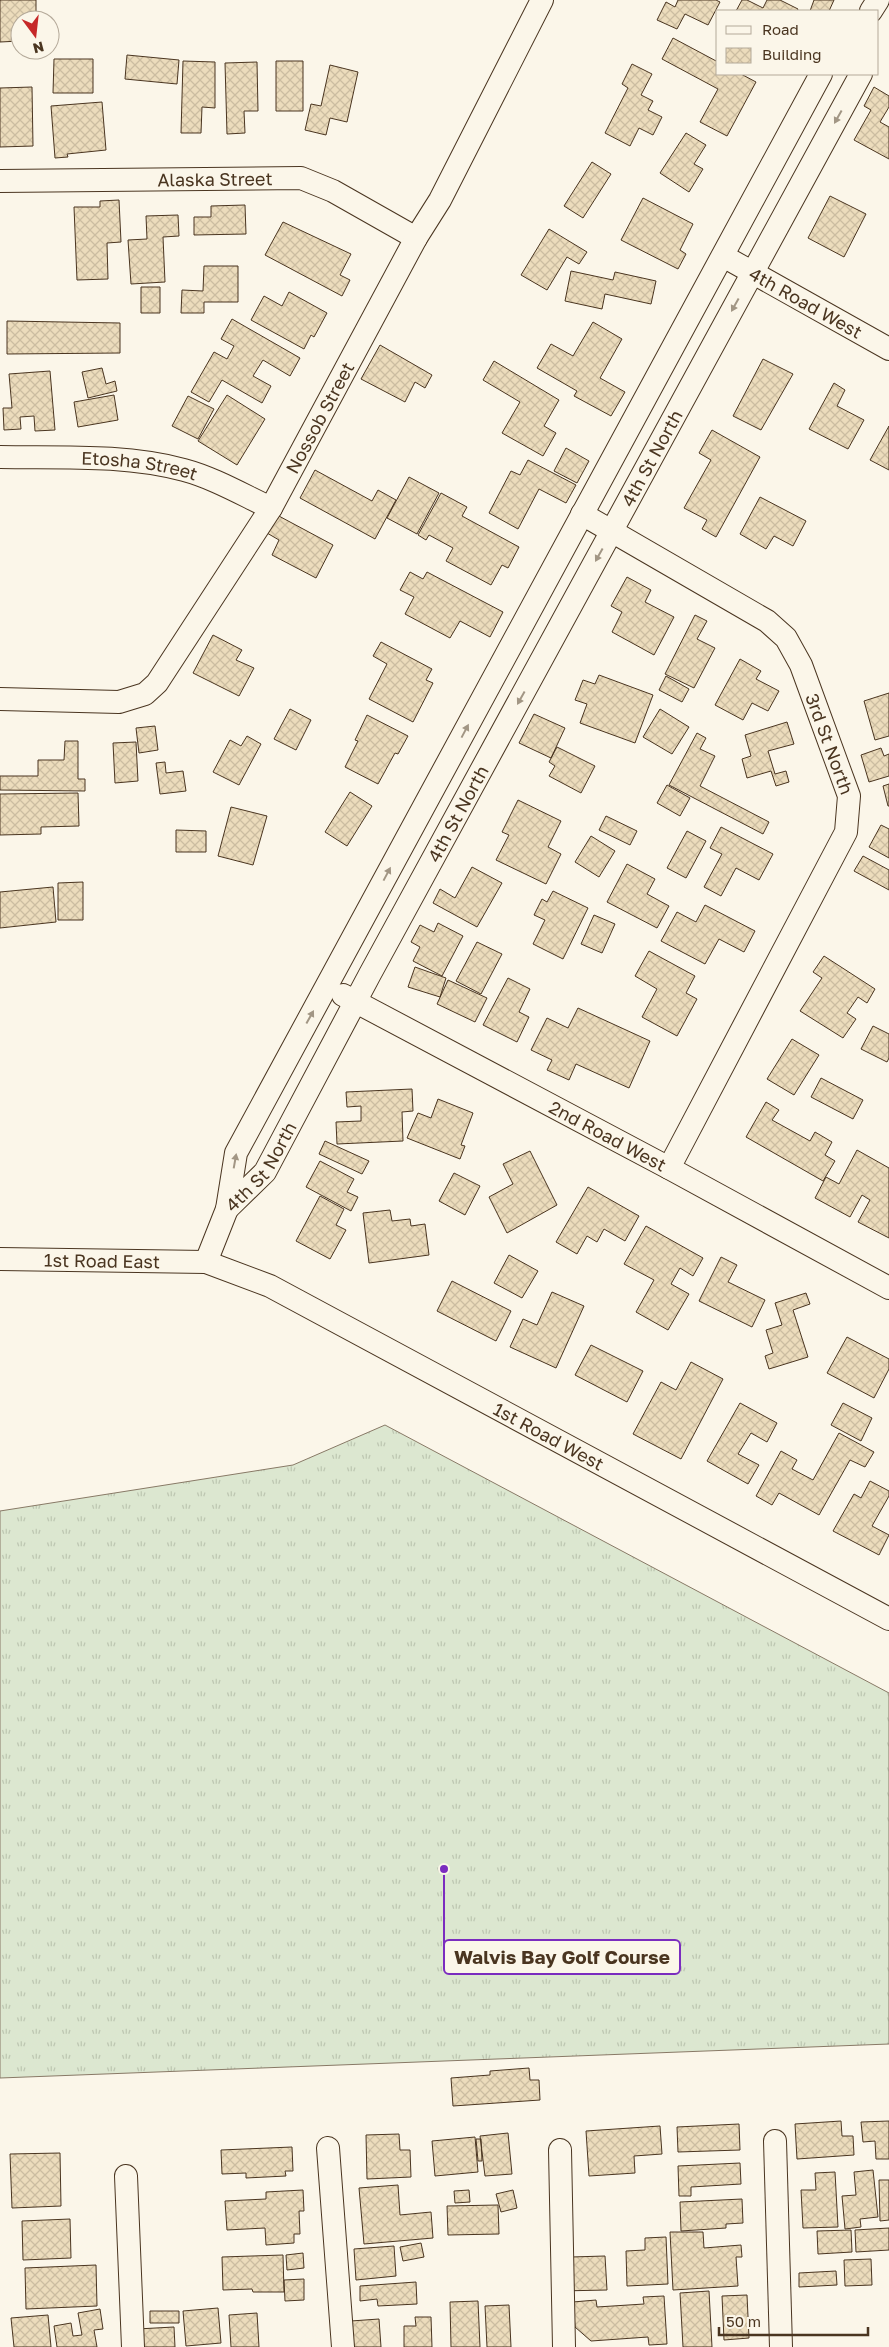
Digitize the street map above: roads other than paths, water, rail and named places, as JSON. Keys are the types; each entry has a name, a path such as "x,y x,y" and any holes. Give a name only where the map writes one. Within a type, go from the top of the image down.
{"street":[{"name":"Nossob Street","path":"0,699 119,702 145,694 157,683 271,508 416,238 440,200 542,0"},
{"name":"4th St North","path":"227,1209 236,1153 820,75"},
{"name":"4th St North","path":"227,1209 266,1172 355,1002 860,75"},
{"name":"Alaska Street","path":"0,181 301,178 333,191 416,238"},
{"name":"4th Road West","path":"723,256 889,349"},
{"name":"Etosha Street","path":"0,457 106,459 184,470 217,482 271,508"},
{"name":"3rd St North","path":"582,514 767,621 786,638 801,665 849,796 846,832 669,1168"},
{"name":"2nd Road West","path":"327,986 669,1168 889,1288"},
{"path":"206,1262 227,1209"},
{"name":"1st Road East","path":"0,1260 206,1262"},
{"name":"1st Road West","path":"206,1262 270,1286 889,1619"},
{"path":"775,2141 781,2347"},
{"path":"328,2148 343,2347"},
{"path":"560,2150 564,2347"},
{"path":"126,2176 133,2347"}],"place":[{"name":"Walvis Bay Golf Course","path":"444,1869"}]}
